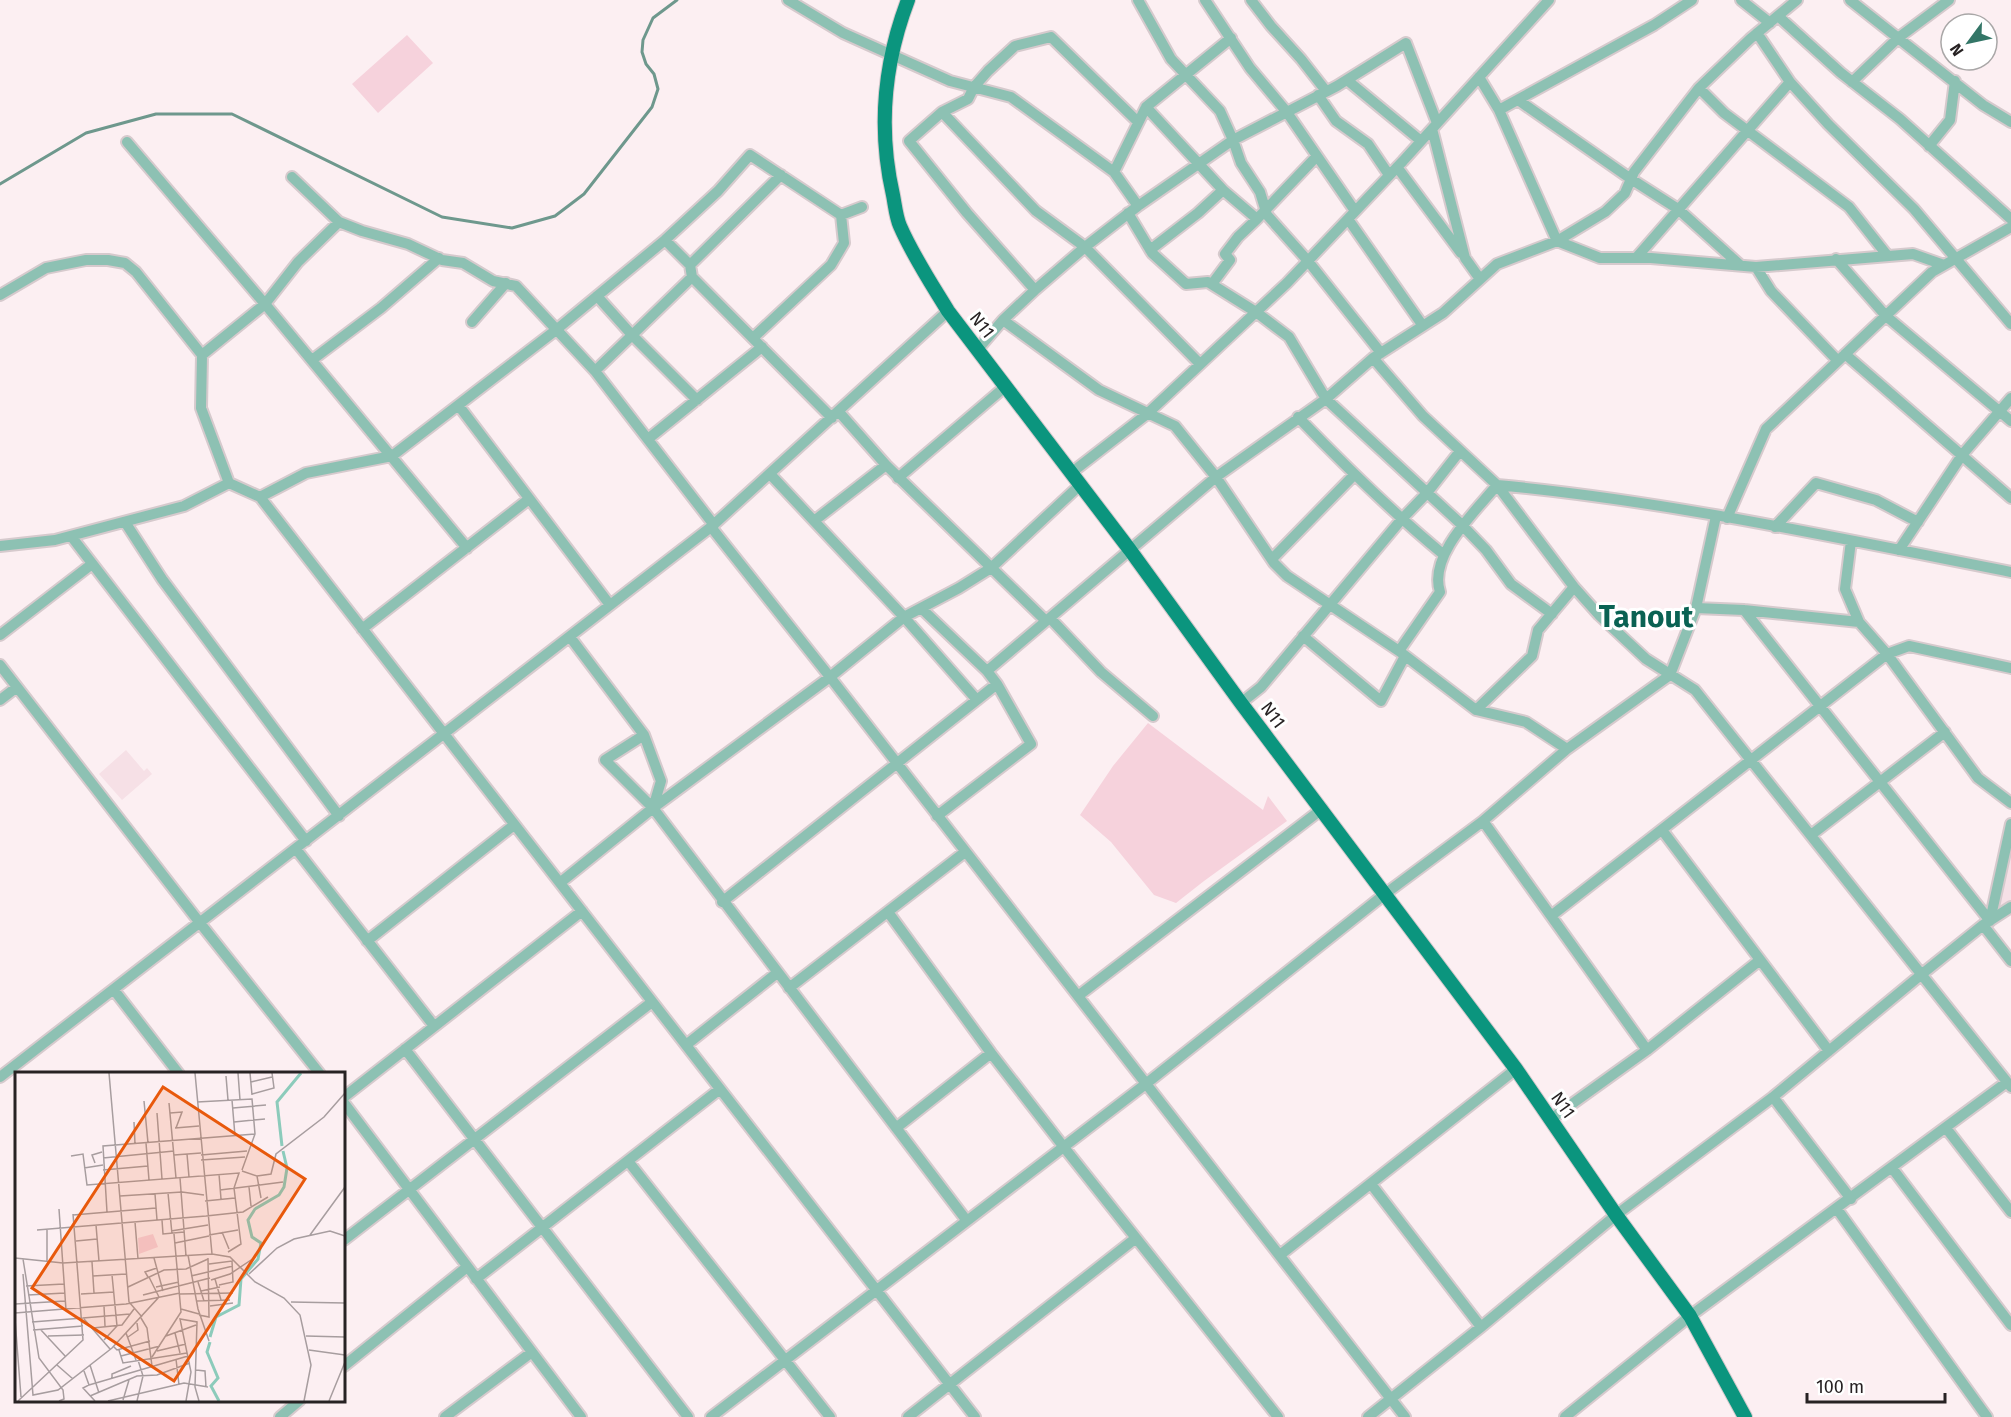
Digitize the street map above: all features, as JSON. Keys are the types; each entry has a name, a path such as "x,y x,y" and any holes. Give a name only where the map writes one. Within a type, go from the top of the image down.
{"main road":[{"name":"N11","path":"908,0 890,54 883,122 887,170 899,225 918,261 948,310 1130,550 1241,703 1516,1069 1616,1215 1690,1316 1745,1417"}],"street":[{"path":"788,0 843,33 950,81 1011,97 1114,172 1138,206"},
{"path":"1138,0 1171,59 1220,111 1241,163 1260,192 1267,215 1308,261 1423,416 1497,485 1574,587 1599,615 1646,659 1695,690 2009,1084 1690,1316 1565,1417"},
{"path":"1205,0 1250,68 1286,111 1317,156 1423,326"},
{"path":"1251,0 1271,26 1301,58 1336,121 1368,144 1389,175"},
{"path":"1071,473 1147,414 1308,261 1549,0"},
{"path":"1741,0 1774,19 1852,82 2011,219"},
{"path":"987,671 1216,477 1326,399 1377,355 1443,313 1497,264 1557,241 1605,212 1625,193 1634,172 1699,88 1757,33 1797,0"},
{"path":"1850,0 1983,105 2011,122"},
{"path":"1852,82 1898,38 1949,0"},
{"path":"1499,110 1654,25 1685,2"},
{"path":"1757,33 1790,82 1828,124 1914,209 2011,324"},
{"path":"1035,290 967,213 909,141 942,112 968,99 974,87 1015,46 1051,37 1138,122"},
{"path":"1114,172 1146,106 1231,38"},
{"path":"978,349 1003,320 1035,290 1128,213 1233,140 1347,80 1406,43 1435,126 1465,258"},
{"path":"1479,77 1499,110 1557,241 1600,258 1636,258 1756,267 1913,254 1944,265"},
{"path":"1347,80 1421,141"},
{"path":"1929,146 1950,120 1955,81"},
{"path":"1636,258 1790,82"},
{"path":"1699,88 1724,112 1849,207 1887,255"},
{"path":"1518,100 1631,180 1678,209 1741,266"},
{"path":"1146,106 1223,190 1257,219"},
{"path":"942,112 1036,211 1085,247 1200,364"},
{"path":"128,142 266,304 467,548"},
{"path":"260,497 306,473 392,456 556,330 665,240 718,191 750,155 842,215"},
{"path":"1212,284 1230,260 1225,254 1238,237 1317,156"},
{"path":"1397,166 1480,279"},
{"path":"690,265 781,175"},
{"path":"292,177 339,222 408,244 439,258 463,263 493,280 516,286 595,371 937,816 1405,1417"},
{"path":"1150,250 1198,213 1223,190"},
{"path":"842,215 862,207"},
{"path":"1128,213 1150,250 1186,284 1208,282 1212,284 1256,312 1289,337 1326,399 1462,525 1486,550 1511,584 1552,614"},
{"path":"753,338 831,265 844,243 842,215"},
{"path":"202,355 266,304 298,262 339,222"},
{"path":"711,1417 1147,1083 1385,894 1483,821 1566,749 1670,675 1696,608 1722,517 1766,429 1932,272 2011,227"},
{"path":"665,240 690,265 692,277 762,347 836,415 898,478 1101,672 1153,716"},
{"path":"312,360 381,308 439,258"},
{"path":"1836,259 1886,316 2011,422"},
{"path":"0,295 46,268 86,260 124,263 136,272 202,355 201,408 229,483 260,497 975,1417"},
{"path":"1756,267 1771,291 1841,358 1962,455 2011,498"},
{"path":"595,371 692,277"},
{"path":"472,322 506,283"},
{"path":"597,296 632,335 697,400"},
{"path":"0,1077 21,1069 114,990 713,526 948,310"},
{"path":"1003,320 1099,390 1175,426 1216,477 1278,569 1287,576 1402,653 1476,710 1526,722 1566,749"},
{"path":"648,440 762,347"},
{"path":"898,478 1006,386"},
{"path":"1899,550 1962,455 2011,398"},
{"path":"459,406 610,605"},
{"path":"1299,417 1401,520 1444,555"},
{"path":"1241,703 1260,687 1401,520 1427,493 1460,451"},
{"path":"814,521 886,465"},
{"path":"770,474 904,617 977,700"},
{"path":"1272,559 1354,475"},
{"path":"0,546 55,540 184,506 229,483"},
{"path":"1775,527 1816,483 1876,500 1918,522"},
{"path":"1497,485 1568,492 1722,517 2011,572"},
{"path":"1303,636 1381,701 1402,653 1440,592 1437,584 1444,555 1462,525 1497,485"},
{"path":"561,882 653,808 830,677 904,617 991,568 1080,486"},
{"path":"362,629 529,500"},
{"path":"125,522 162,579 339,816"},
{"path":"71,536 306,841"},
{"path":"1851,541 1845,589 1859,622 1887,654 1978,778 2011,803"},
{"path":"0,635 92,564"},
{"path":"1476,710 1532,656 1538,630 1574,587"},
{"path":"921,608 987,671 997,684 1031,744 937,816"},
{"path":"1696,608 1744,610 1859,622"},
{"path":"1744,610 1879,782 1986,923 2011,961"},
{"path":"570,637 644,735 661,781 653,808"},
{"path":"1551,916 1887,654 1909,646 2011,668"},
{"path":"0,665 318,1072"},
{"path":"722,902 997,684"},
{"path":"0,700 17,687"},
{"path":"1811,835 1945,732"},
{"path":"644,735 605,760 653,808 722,902 967,1221"},
{"path":"1078,996 1322,809"},
{"path":"1483,821 1647,1050"},
{"path":"1986,923 2011,824"},
{"path":"367,941 514,825"},
{"path":"1662,830 1829,1051"},
{"path":"296,849 434,1026"},
{"path":"789,988 965,852"},
{"path":"1368,1417 1616,1215 1773,1097 1922,974 1986,923 2011,907"},
{"path":"345,1096 582,911"},
{"path":"888,912 991,1053 1278,1417"},
{"path":"1551,1119 1647,1050 1760,960"},
{"path":"686,1045 777,973"},
{"path":"114,990 177,1072"},
{"path":"345,1239 652,1002"},
{"path":"405,1049 688,1417"},
{"path":"896,1128 991,1053"},
{"path":"1280,1255 1516,1069"},
{"path":"476,1279 720,1089"},
{"path":"1773,1097 1851,1199"},
{"path":"345,1104 581,1417"},
{"path":"1946,1128 2011,1212"},
{"path":"628,1161 830,1417"},
{"path":"1892,1168 2011,1324"},
{"path":"1371,1184 1481,1327"},
{"path":"1837,1209 1987,1417"},
{"path":"908,1417 1136,1238"},
{"path":"345,1365 467,1267"},
{"path":"445,1417 532,1352"},
{"path":"280,1417 299,1402"}],"shaded area":[{"path":"407,35 433,63 378,113 352,84"},
{"path":"1148,723 1263,810 1268,796 1287,821 1176,903 1154,895 1111,842 1080,815 1113,766"},
{"path":"126,750 144,771 147,768 152,774 122,800 99,774"},
{"path":"2011,824 2011,902 1992,915"}],"waterway":[{"path":"0,184 86,133 156,114 232,114 442,217 512,228 555,216 584,194 652,107 658,89 654,74 646,64 642,52 643,40 653,18 677,0"}],"district":[{"name":"Tanout","path":"1646,617"}]}
